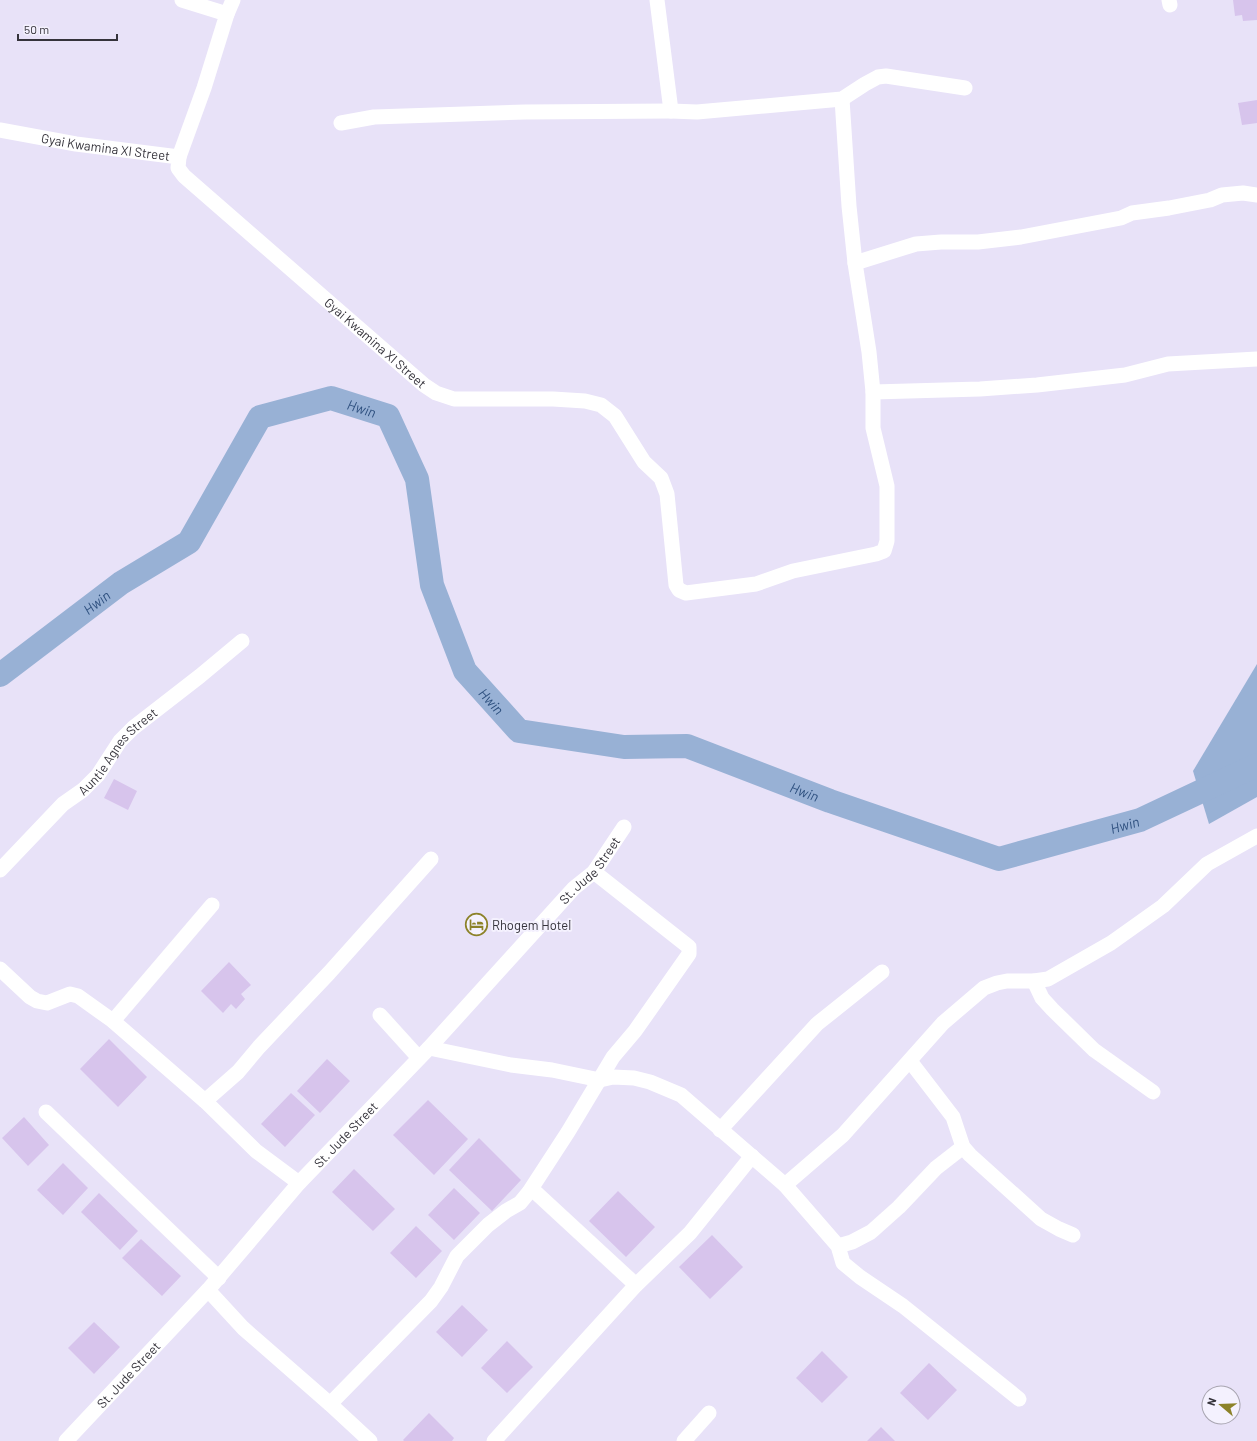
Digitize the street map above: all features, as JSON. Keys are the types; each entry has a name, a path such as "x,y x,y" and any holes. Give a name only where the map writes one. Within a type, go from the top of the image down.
{"street":[{"path":"182,0 227,14"},
{"path":"179,157 233,0"},
{"path":"657,0 671,111"},
{"path":"341,123 374,117 525,112 697,112 842,99 878,77 886,76 965,88"},
{"path":"842,99 849,206 855,263 869,352 873,392 980,389 1036,385 1125,375 1168,364 1257,359"},
{"name":"Gyai Kwamina XI Street","path":"0,130 76,144 179,157 178,168 184,176 413,375 436,393 454,399 552,399 585,401 601,405 615,416 644,462 661,478 667,494 676,585 679,590 686,593 756,584 793,571 876,554 884,551 888,541 887,486 874,428 873,392"},
{"path":"855,263 916,244 978,242 1021,237 1121,218 1132,212 1169,208 1210,200 1222,195 1243,193 1257,195"},
{"name":"Auntie Agnes Street","path":"0,870 64,804 83,790 98,775 120,741 133,728 242,642"},
{"name":"St. Jude Street","path":"66,1441 219,1278 299,1182 424,1053 574,888 594,872 624,827"},
{"path":"785,1185 843,1135 943,1023 984,988 1002,982 1048,979 1111,943 1163,906 1206,864 1257,836"},
{"path":"205,1101 238,1072 259,1047 329,973 431,859"},
{"path":"330,1404 431,1301 441,1287 457,1256 467,1245 488,1225 520,1203 532,1189 613,1057 635,1031 689,954 689,947 594,872"},
{"path":"113,1021 212,905"},
{"path":"0,969 30,997 38,1001 47,1003 70,994 78,996 113,1021 205,1101 256,1151 299,1182"},
{"path":"720,1130 817,1024 882,972"},
{"path":"1034,981 1042,998 1094,1050 1153,1092"},
{"path":"380,1015 424,1053 552,1070 600,1080 613,1076 634,1078 650,1082 681,1095 785,1185 838,1246 843,1263 860,1277 903,1306 1020,1399"},
{"path":"910,1061 953,1117 963,1147 970,1155 1032,1213 1052,1226 1073,1235"},
{"path":"46,1112 219,1278"},
{"path":"838,1246 852,1242 871,1232 899,1207 936,1168 963,1147"},
{"path":"494,1441 636,1285 690,1233 752,1156"},
{"path":"532,1189 636,1285"},
{"path":"208,1290 243,1328 370,1441"},
{"path":"684,1441 709,1413"}],"water":[{"path":"1257,664 1257,797 1209,824 1193,771"}],"building":[{"path":"1233,0 1257,0 1257,20 1243,21 1242,15 1235,16"},
{"path":"1257,100 1257,123 1242,125 1238,103"},
{"path":"114,779 137,791 128,810 104,798"},
{"path":"229,962 251,985 241,994 245,999 236,1009 231,1004 223,1013 201,991"},
{"path":"109,1039 147,1077 118,1107 80,1069"},
{"path":"327,1059 350,1081 320,1113 297,1091"},
{"path":"291,1093 315,1115 285,1147 261,1124"},
{"path":"428,1100 468,1139 434,1175 393,1135"},
{"path":"24,1117 49,1145 28,1166 2,1138"},
{"path":"479,1138 521,1180 492,1211 449,1170"},
{"path":"63,1163 88,1188 63,1215 37,1190"},
{"path":"354,1169 395,1209 373,1231 332,1192"},
{"path":"454,1188 480,1213 454,1240 428,1215"},
{"path":"618,1191 655,1227 626,1257 589,1221"},
{"path":"99,1193 138,1231 120,1250 81,1212"},
{"path":"416,1226 442,1251 416,1278 390,1253"},
{"path":"712,1235 743,1267 710,1299 679,1267"},
{"path":"141,1239 181,1276 162,1296 122,1258"},
{"path":"462,1305 488,1330 462,1357 436,1332"},
{"path":"94,1322 120,1347 94,1374 68,1348"},
{"path":"507,1341 533,1367 507,1393 481,1368"},
{"path":"822,1351 848,1377 822,1403 796,1378"},
{"path":"929,1363 957,1390 928,1420 900,1393"},
{"path":"429,1413 454,1438 452,1441 404,1441 403,1440"},
{"path":"881,1427 895,1441 867,1441"}],"waterway":[{"name":"Hwin","path":"0,675 121,583 189,542 260,417 331,398 388,416 417,479 432,585 465,671 519,731 624,747 687,746 830,801 999,859 1140,820 1257,765"}],"place":[{"name":"Rhogem Hotel","path":"476,925"}]}
